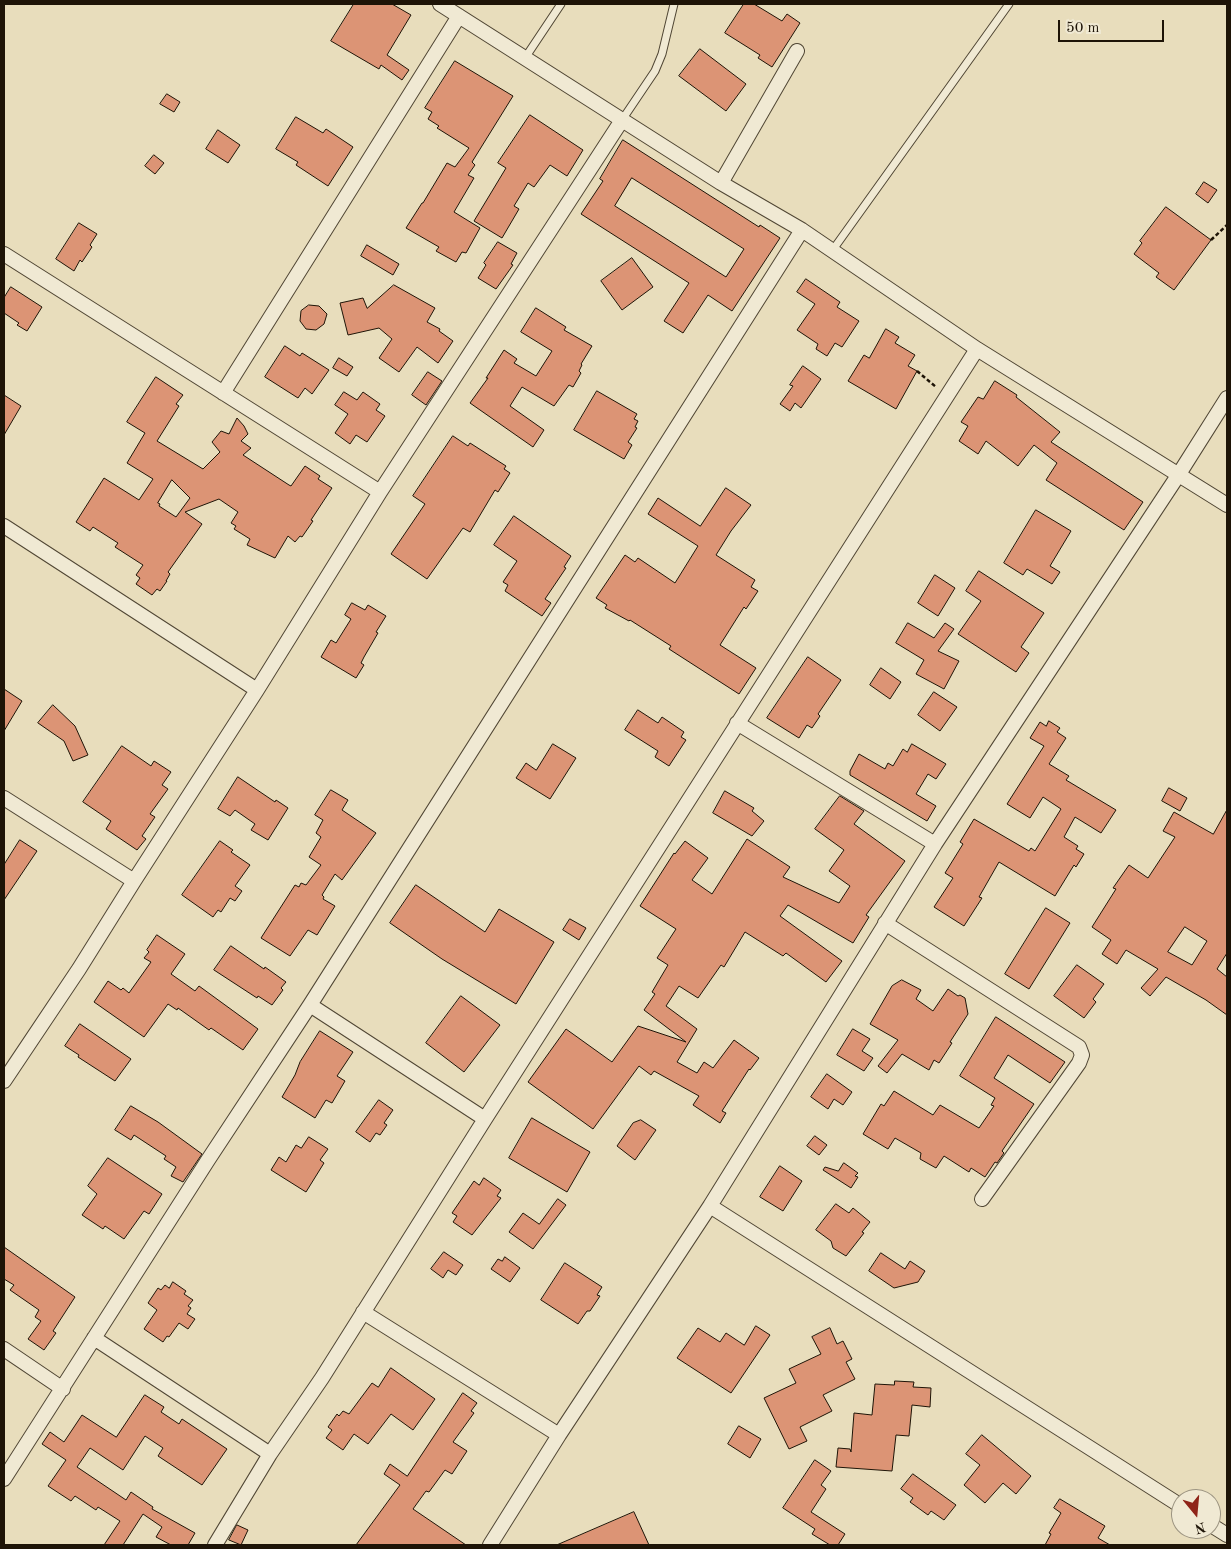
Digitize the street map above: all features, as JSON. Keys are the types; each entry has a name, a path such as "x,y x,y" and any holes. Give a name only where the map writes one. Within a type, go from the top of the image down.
{"street":[{"path":"440,4 721,182 802,230 977,349 1227,505"},
{"path":"222,393 459,16"},
{"path":"721,182 797,51"},
{"path":"4,1081 79,969 257,690 380,492 622,120"},
{"path":"4,1479 208,1160 310,1005 802,230"},
{"path":"4,254 380,492"},
{"path":"215,1545 270,1454 322,1378 737,723 977,349"},
{"path":"490,1545 559,1435 710,1206 935,844 1227,398"},
{"path":"4,526 257,690"},
{"path":"737,723 935,844"},
{"path":"4,798 134,881"},
{"path":"885,923 1078,1047 1082,1055 1079,1063 982,1199"},
{"path":"310,1005 485,1119"},
{"path":"710,1206 1171,1500"},
{"path":"363,1312 559,1435"},
{"path":"94,1338 270,1454"},
{"path":"4,1349 62,1388"}],"lane":[{"path":"526,58 561,4"},
{"path":"622,120 655,71 662,54 674,4"},
{"path":"832,251 1009,4"}],"path":[{"path":"1211,240 1227,225"},
{"path":"918,371 946,397"}],"building":[{"path":"354,4 392,4 411,15 387,55 409,70 402,80 381,65 379,69 331,41"},
{"path":"744,4 754,4 782,21 787,14 800,23 772,67 758,58 760,55 725,33"},
{"path":"700,49 746,84 726,111 679,76"},
{"path":"455,61 513,96 472,162 475,165 468,175 474,178 454,212 480,228 466,253 462,252 456,262 436,251 439,247 406,228 447,163 455,167 469,148 437,128 439,126 428,119 432,112 425,108"},
{"path":"167,94 180,102 174,112 160,104"},
{"path":"530,115 583,150 567,176 550,165 534,187 528,183 514,206 519,209 502,238 474,221 506,168 498,163"},
{"path":"296,117 323,133 326,129 353,147 328,186 296,165 298,162 276,149"},
{"path":"218,130 240,145 228,163 206,149"},
{"path":"623,140 759,227 760,225 780,238 732,311 708,295 683,333 664,321 689,283 581,214 603,181 600,179","holes":["632,178 744,249 726,277 615,206"]},
{"path":"154,155 164,163 155,174 145,166"},
{"path":"1204,182 1217,190 1208,203 1196,194"},
{"path":"1166,207 1211,240 1174,290 1156,277 1159,273 1134,254 1142,243 1140,241"},
{"path":"79,223 97,234 90,245 92,247 82,262 80,260 74,271 56,259"},
{"path":"498,242 517,253 511,264 513,265 496,289 478,278 486,265 484,263"},
{"path":"367,245 399,264 393,275 361,256"},
{"path":"632,258 653,287 622,310 601,281"},
{"path":"806,279 840,302 837,307 859,321 842,347 835,343 827,356 816,349 818,344 797,330 815,304 797,292"},
{"path":"394,285 435,308 427,322 440,329 439,331 453,341 438,363 417,347 399,372 379,358 392,339 379,328 348,335 340,303 363,298 367,308"},
{"path":"11,287 42,307 27,331 4,313 4,298"},
{"path":"309,305 319,306 327,314 324,324 316,330 306,329 300,321 301,311"},
{"path":"536,308 566,327 564,330 592,346 581,364 579,371 581,373 573,387 569,385 554,406 522,387 510,406 544,430 533,447 470,403 488,378 486,378 504,350 517,359 514,363 536,376 552,351 521,332"},
{"path":"886,329 899,337 895,343 915,355 908,366 917,371 896,409 848,381 864,355 869,358"},
{"path":"285,346 300,356 302,353 329,370 312,394 305,388 298,398 265,377"},
{"path":"339,358 353,367 347,376 333,368"},
{"path":"803,366 821,379 801,408 795,403 790,411 780,404 793,386 790,385"},
{"path":"428,372 442,381 426,405 412,395"},
{"path":"156,377 183,395 176,404 179,406 157,441 203,469 220,452 212,442 221,431 229,434 237,418 248,434 241,441 251,448 243,455 291,486 305,466 320,476 318,479 332,488 302,537 300,536 295,542 288,536 275,558 247,545 250,539 234,529 236,526 231,523 238,512 219,499 185,512 202,524 168,572 170,574 160,591 157,589 152,595 136,584 140,578 136,575 143,565 115,547 118,543 93,527 90,531 76,522 104,478 139,500 153,479 127,463 145,433 127,422","holes":["172,480 190,498 176,517 159,506 160,504 158,503"]},
{"path":"995,381 1017,395 1016,397 1060,432 1051,442 1143,502 1124,530 1046,480 1057,463 1034,445 1018,466 986,441 978,454 959,441 968,426 961,422 978,397 983,399"},
{"path":"597,391 637,414 634,419 638,421 635,427 637,428 628,442 632,445 624,459 574,430"},
{"path":"344,392 357,400 363,392 380,404 376,410 385,416 367,442 356,435 350,444 335,433 348,414 335,405"},
{"path":"4,395 21,406 4,435"},
{"path":"453,436 468,446 470,443 506,466 504,469 510,473 498,492 495,490 470,532 463,528 427,579 391,554 425,504 413,496"},
{"path":"726,488 751,505 716,555 755,580 751,587 758,591 746,609 744,607 720,645 756,668 739,694 669,649 671,646 630,620 605,608 607,605 596,598 625,555 635,562 638,558 675,583 698,546 648,514 658,498 700,526"},
{"path":"1036,510 1071,531 1050,566 1060,572 1052,584 1027,569 1023,575 1004,563"},
{"path":"514,516 571,556 564,567 566,568 545,599 551,603 542,616 505,591 508,585 503,582 517,561 494,545"},
{"path":"979,571 1044,613 1021,647 1029,653 1016,672 958,634 981,601 966,591"},
{"path":"935,575 955,588 938,616 918,603"},
{"path":"352,603 365,610 368,605 386,616 361,663 364,665 356,678 321,657 331,640 336,643 351,619 345,615"},
{"path":"908,623 934,638 945,623 954,629 938,651 959,661 944,689 916,674 924,660 896,643"},
{"path":"808,657 841,680 818,714 820,716 812,728 807,725 799,738 767,718"},
{"path":"881,668 901,682 890,699 870,685"},
{"path":"4,689 22,701 4,731"},
{"path":"934,692 957,707 940,731 918,715"},
{"path":"53,705 75,726 88,755 73,761 64,741 38,723"},
{"path":"638,710 658,723 662,717 684,732 681,737 686,740 669,766 655,757 658,751 625,730"},
{"path":"1049,721 1060,728 1057,732 1066,738 1049,764 1069,776 1066,780 1116,810 1101,833 1075,817 1064,837 1078,846 1076,849 1084,854 1076,867 1074,865 1055,896 999,862 979,897 982,898 964,926 934,907 953,878 945,873 963,844 960,842 974,819 1029,851 1031,848 1035,851 1061,809 1043,797 1030,818 1007,804 1044,746 1030,738 1040,722 1046,726"},
{"path":"553,744 576,758 550,799 516,778 526,763 536,770"},
{"path":"912,744 946,764 936,779 928,774 916,794 936,806 927,821 850,775 850,771 859,754 885,769 888,763 893,766 903,749 907,752"},
{"path":"122,746 151,766 154,761 171,772 162,785 168,789 150,814 155,817 142,836 146,839 137,850 106,829 111,821 83,802"},
{"path":"238,777 275,802 276,800 288,808 268,840 251,830 255,824 235,810 230,816 218,809"},
{"path":"1169,788 1187,798 1180,811 1162,801"},
{"path":"331,790 348,800 342,810 376,833 342,880 335,874 322,895 323,899 335,906 317,935 308,930 290,956 261,938 295,885 299,887 301,883 306,885 321,865 309,857 321,837 316,833 323,820 315,815"},
{"path":"725,791 754,808 752,811 764,821 752,836 713,813"},
{"path":"840,796 864,811 854,824 905,861 866,915 869,917 853,943 788,905 780,916 842,961 826,982 786,953 783,956 745,932 724,967 721,965 698,998 679,986 666,1006 697,1029 677,1062 697,1073 704,1062 713,1068 734,1040 759,1058 749,1069 722,1111 726,1113 720,1123 693,1105 699,1096 654,1071 651,1075 639,1066 593,1129 528,1082 566,1029 612,1062 638,1026 686,1042 644,1010 655,994 652,992 668,965 657,958 676,929 640,906 674,853 685,841 708,858 692,880 712,894 747,839 790,867 783,877 839,903 850,886 829,871 844,850 815,829"},
{"path":"1227,810 1227,953 1217,969 1227,977 1227,1015 1206,1000 1166,977 1150,996 1141,988 1158,969 1126,950 1117,964 1102,954 1111,940 1092,927 1116,889 1113,888 1129,865 1148,878 1175,837 1163,831 1174,812 1213,834","holes":["1185,927 1207,941 1192,965 1168,952"]},
{"path":"20,840 37,851 4,900 4,865"},
{"path":"220,841 233,850 231,852 250,865 235,886 242,891 235,901 230,898 221,912 218,910 213,917 182,895"},
{"path":"416,885 485,932 499,909 554,942 516,1004 442,959 390,923"},
{"path":"1046,908 1070,923 1029,989 1005,974"},
{"path":"570,919 586,928 579,940 563,930"},
{"path":"157,935 185,954 171,974 195,991 199,986 258,1029 243,1050 211,1028 209,1030 178,1008 177,1010 168,1004 144,1037 94,1002 108,981 129,993 151,962 144,958"},
{"path":"231,946 286,982 281,988 283,990 272,1005 258,996 257,998 214,970"},
{"path":"1077,965 1104,984 1093,999 1096,1002 1084,1018 1054,996"},
{"path":"902,980 921,990 916,999 933,1011 948,989 958,996 960,995 965,998 968,1014 939,1063 934,1060 929,1070 902,1054 887,1073 878,1066 898,1040 870,1024 892,986"},
{"path":"461,996 500,1025 464,1072 426,1043"},
{"path":"996,1017 1065,1062 1050,1083 1008,1055 994,1078 1034,1104 1002,1151 1004,1153 985,1177 971,1168 969,1172 944,1156 936,1168 920,1159 921,1153 895,1138 888,1149 863,1134 881,1104 884,1106 894,1091 933,1115 940,1105 979,1128 994,1106 991,1105 995,1098 960,1076"},
{"path":"80,1024 131,1059 115,1081 78,1057 79,1055 65,1046"},
{"path":"853,1029 870,1039 862,1051 873,1058 864,1071 837,1055"},
{"path":"320,1031 353,1052 337,1076 345,1081 332,1103 326,1100 315,1118 282,1097 300,1062"},
{"path":"827,1074 852,1092 843,1105 834,1099 828,1109 811,1097"},
{"path":"379,1100 393,1110 384,1123 387,1125 380,1135 376,1133 370,1142 356,1132"},
{"path":"131,1106 158,1122 202,1154 183,1182 171,1176 176,1167 164,1159 166,1156 134,1135 131,1140 115,1130"},
{"path":"532,1118 590,1152 567,1192 509,1158"},
{"path":"641,1120 656,1130 635,1160 617,1146 633,1123"},
{"path":"815,1136 827,1145 819,1155 807,1146"},
{"path":"309,1137 328,1149 320,1160 324,1163 306,1192 271,1170 279,1157 286,1162 296,1145 301,1148"},
{"path":"108,1158 162,1194 149,1214 144,1211 124,1239 105,1226 103,1229 82,1215 97,1194 88,1186"},
{"path":"844,1163 858,1173 855,1176 858,1177 851,1188 823,1170 825,1167 838,1171"},
{"path":"780,1166 802,1181 783,1211 760,1197"},
{"path":"484,1178 501,1190 497,1196 501,1198 472,1235 453,1222 457,1216 452,1213 474,1181 479,1185"},
{"path":"558,1199 566,1205 533,1249 509,1232 523,1213 539,1224"},
{"path":"836,1204 849,1213 853,1208 870,1222 846,1256 833,1248 831,1241 816,1230"},
{"path":"4,1247 75,1297 53,1331 56,1333 44,1350 28,1339 41,1321 35,1317 39,1310 10,1290 14,1285 4,1279"},
{"path":"444,1252 463,1265 456,1275 448,1270 443,1278 431,1269"},
{"path":"881,1253 905,1269 910,1261 925,1271 918,1282 894,1288 869,1271"},
{"path":"505,1257 520,1268 510,1282 491,1269 498,1259 502,1261"},
{"path":"565,1263 602,1287 597,1295 600,1296 578,1324 541,1300"},
{"path":"173,1282 186,1291 184,1294 193,1300 188,1306 191,1308 187,1314 195,1319 188,1329 179,1323 163,1342 144,1329 157,1310 148,1303 158,1288 161,1290 165,1285 169,1288"},
{"path":"756,1326 770,1335 731,1393 677,1358 698,1328 720,1342 726,1333 744,1345"},
{"path":"830,1328 837,1344 843,1341 852,1359 846,1362 855,1379 823,1395 832,1411 800,1427 807,1441 789,1449 764,1398 796,1383 789,1369 821,1354 812,1337"},
{"path":"391,1368 435,1399 413,1430 391,1414 368,1444 354,1434 343,1450 326,1438 332,1430 328,1427 337,1414 339,1416 343,1411 349,1414 372,1383 378,1387"},
{"path":"895,1381 914,1382 913,1387 931,1388 930,1407 912,1405 909,1436 896,1435 892,1471 836,1467 838,1448 850,1449 851,1452 854,1413 872,1415 875,1384 894,1385"},
{"path":"463,1393 477,1403 471,1411 474,1413 453,1442 467,1451 452,1474 445,1470 429,1492 426,1491 413,1509 466,1545 356,1545 400,1485 384,1474 390,1464 407,1476"},
{"path":"145,1395 164,1407 161,1412 179,1424 182,1419 227,1449 202,1485 158,1456 163,1448 145,1436 123,1470 90,1448 77,1467 126,1500 131,1492 153,1507 152,1509 195,1533 188,1545 171,1545 156,1537 162,1527 143,1514 123,1545 104,1545 120,1521 98,1507 96,1510 75,1496 71,1501 48,1486 66,1460 42,1444 50,1432 64,1442 82,1415 116,1437"},
{"path":"739,1426 761,1439 750,1458 728,1444"},
{"path":"982,1435 1031,1476 1016,1494 1003,1483 985,1503 964,1485 980,1465 966,1454"},
{"path":"815,1460 831,1471 821,1485 826,1489 811,1512 845,1534 838,1545 830,1545 812,1534 815,1529 783,1508"},
{"path":"913,1474 956,1505 944,1520 931,1511 928,1515 910,1502 913,1498 901,1489"},
{"path":"1060,1499 1105,1526 1098,1538 1110,1545 1045,1545 1051,1534 1049,1533 1061,1513 1054,1508"},
{"path":"634,1512 649,1545 557,1545"},
{"path":"237,1525 248,1530 241,1545 229,1540"}]}
